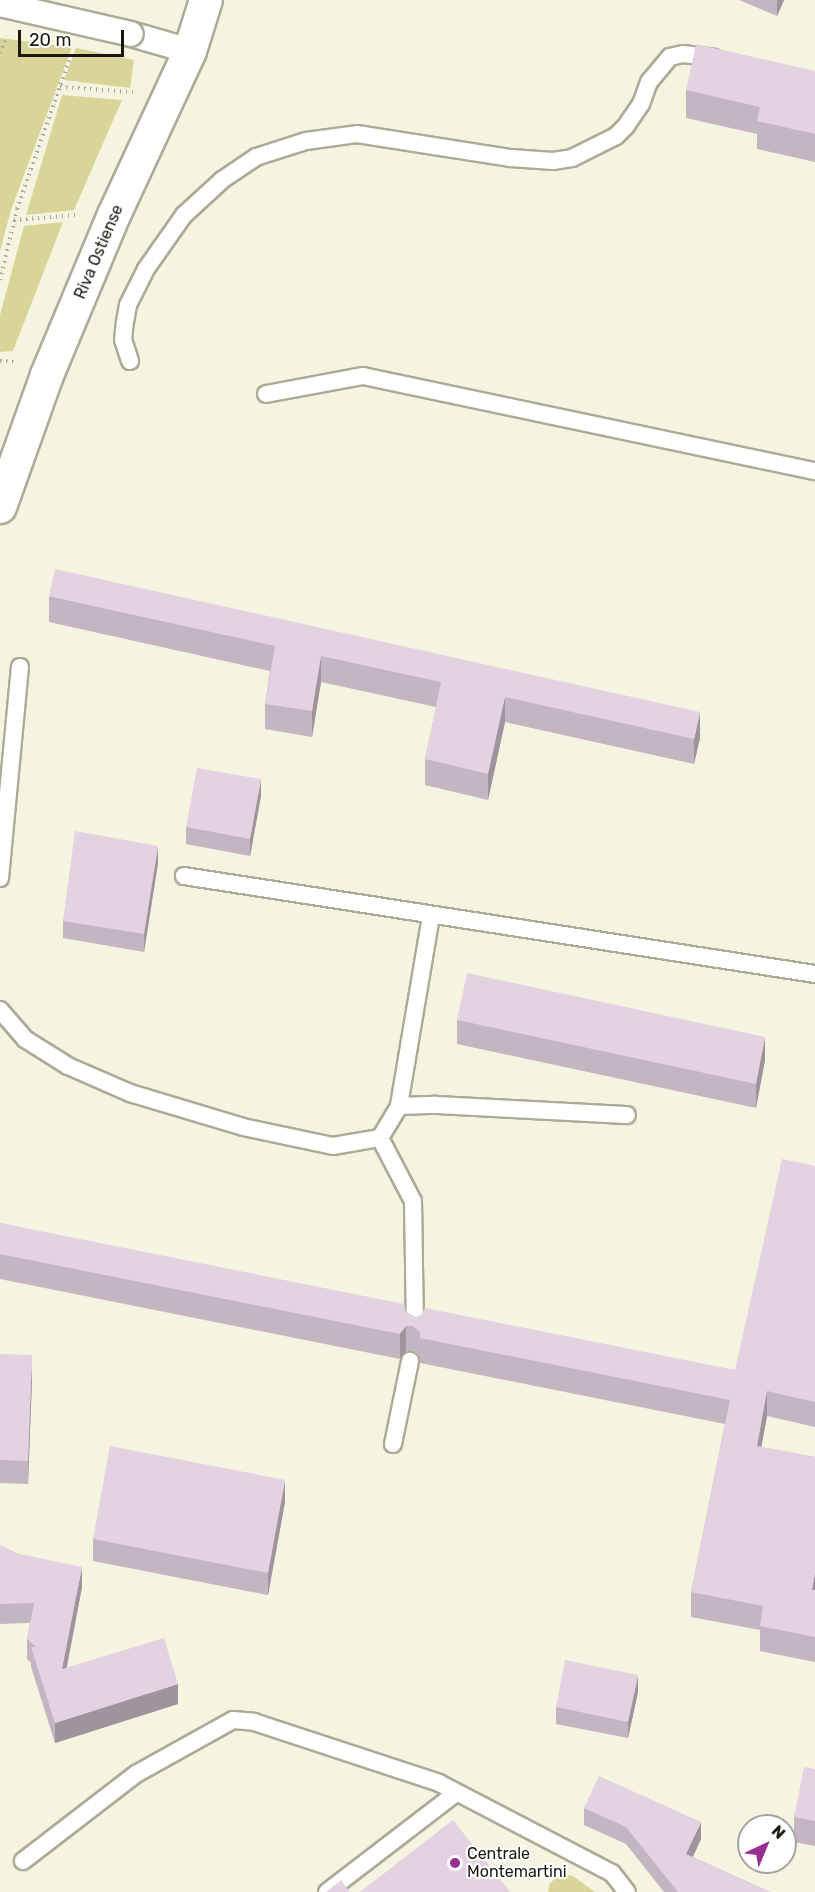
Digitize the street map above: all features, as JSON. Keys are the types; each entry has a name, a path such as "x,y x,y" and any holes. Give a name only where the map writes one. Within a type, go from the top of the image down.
{"street":[{"name":"Riva Ostiense","path":"0,507 47,375 190,51 206,0"},
{"path":"0,4 131,34 190,51"}],"lane":[{"path":"130,361 123,339 125,322 128,305 146,268 190,208 222,180 256,157 306,141 357,134 511,158 553,161 572,158 616,136 626,126 641,104 654,75 670,57 699,55 734,62"},
{"path":"266,394 363,376 815,471"},
{"path":"0,878 20,667"},
{"path":"184,876 815,974"},
{"path":"0,1010 25,1039 68,1066 130,1093 243,1127 333,1146 380,1138 399,1106 431,916"},
{"path":"399,1106 436,1105 627,1115"},
{"path":"380,1138 413,1201 415,1331"},
{"path":"393,1444 410,1361"},
{"path":"23,1861 136,1774 233,1720 254,1722 440,1783 612,1873 627,1892"},
{"path":"327,1892 456,1793"}],"path":[{"path":"0,280 14,220 75,43"},
{"path":"60,87 133,92"},
{"path":"14,220 76,215"},
{"path":"0,361 16,362"}],"shaded area":[{"path":"0,38 72,47 11,210 0,251"},
{"path":"76,48 134,60 130,88 64,80"},
{"path":"62,95 122,100 74,210 26,215"},
{"path":"63,222 13,351 0,352 0,315 24,226"},
{"path":"561,1874 573,1876 595,1892 548,1892 550,1883"}],"building":[{"path":"696,44 815,71 815,134 757,121 760,107 686,90"},
{"path":"55,569 700,712 694,739 505,697 488,774 425,759 441,682 321,656 312,711 265,704 275,646 49,596"},
{"path":"197,768 261,779 250,839 186,827"},
{"path":"75,831 158,846 144,934 63,921"},
{"path":"467,973 765,1037 756,1084 457,1020"},
{"path":"782,1159 815,1166 815,1402 767,1391 757,1446 815,1457 815,1573 812,1590 815,1590 815,1637 760,1626 763,1606 691,1592 730,1400 420,1338 420,1332 413,1326 406,1326 400,1334 0,1254 0,1223 404,1304 406,1312 415,1317 421,1315 425,1308 735,1370"},
{"path":"0,1354 32,1355 28,1461 0,1460"},
{"path":"110,1446 285,1480 268,1573 93,1539"},
{"path":"0,1545 15,1553 82,1567 62,1669 164,1638 178,1684 55,1723 31,1647 36,1647 27,1639 34,1603 0,1604"},
{"path":"565,1660 638,1675 628,1722 556,1707"},
{"path":"804,1767 815,1769 815,1821 797,1818 797,1814 795,1814"},
{"path":"599,1776 701,1822 686,1854 770,1892 678,1892 626,1827 584,1808"},
{"path":"453,1820 510,1892 360,1892"},
{"path":"341,1880 350,1892 326,1892"}],"place":[{"name":"Centrale Montemartini","path":"455,1863"}]}
